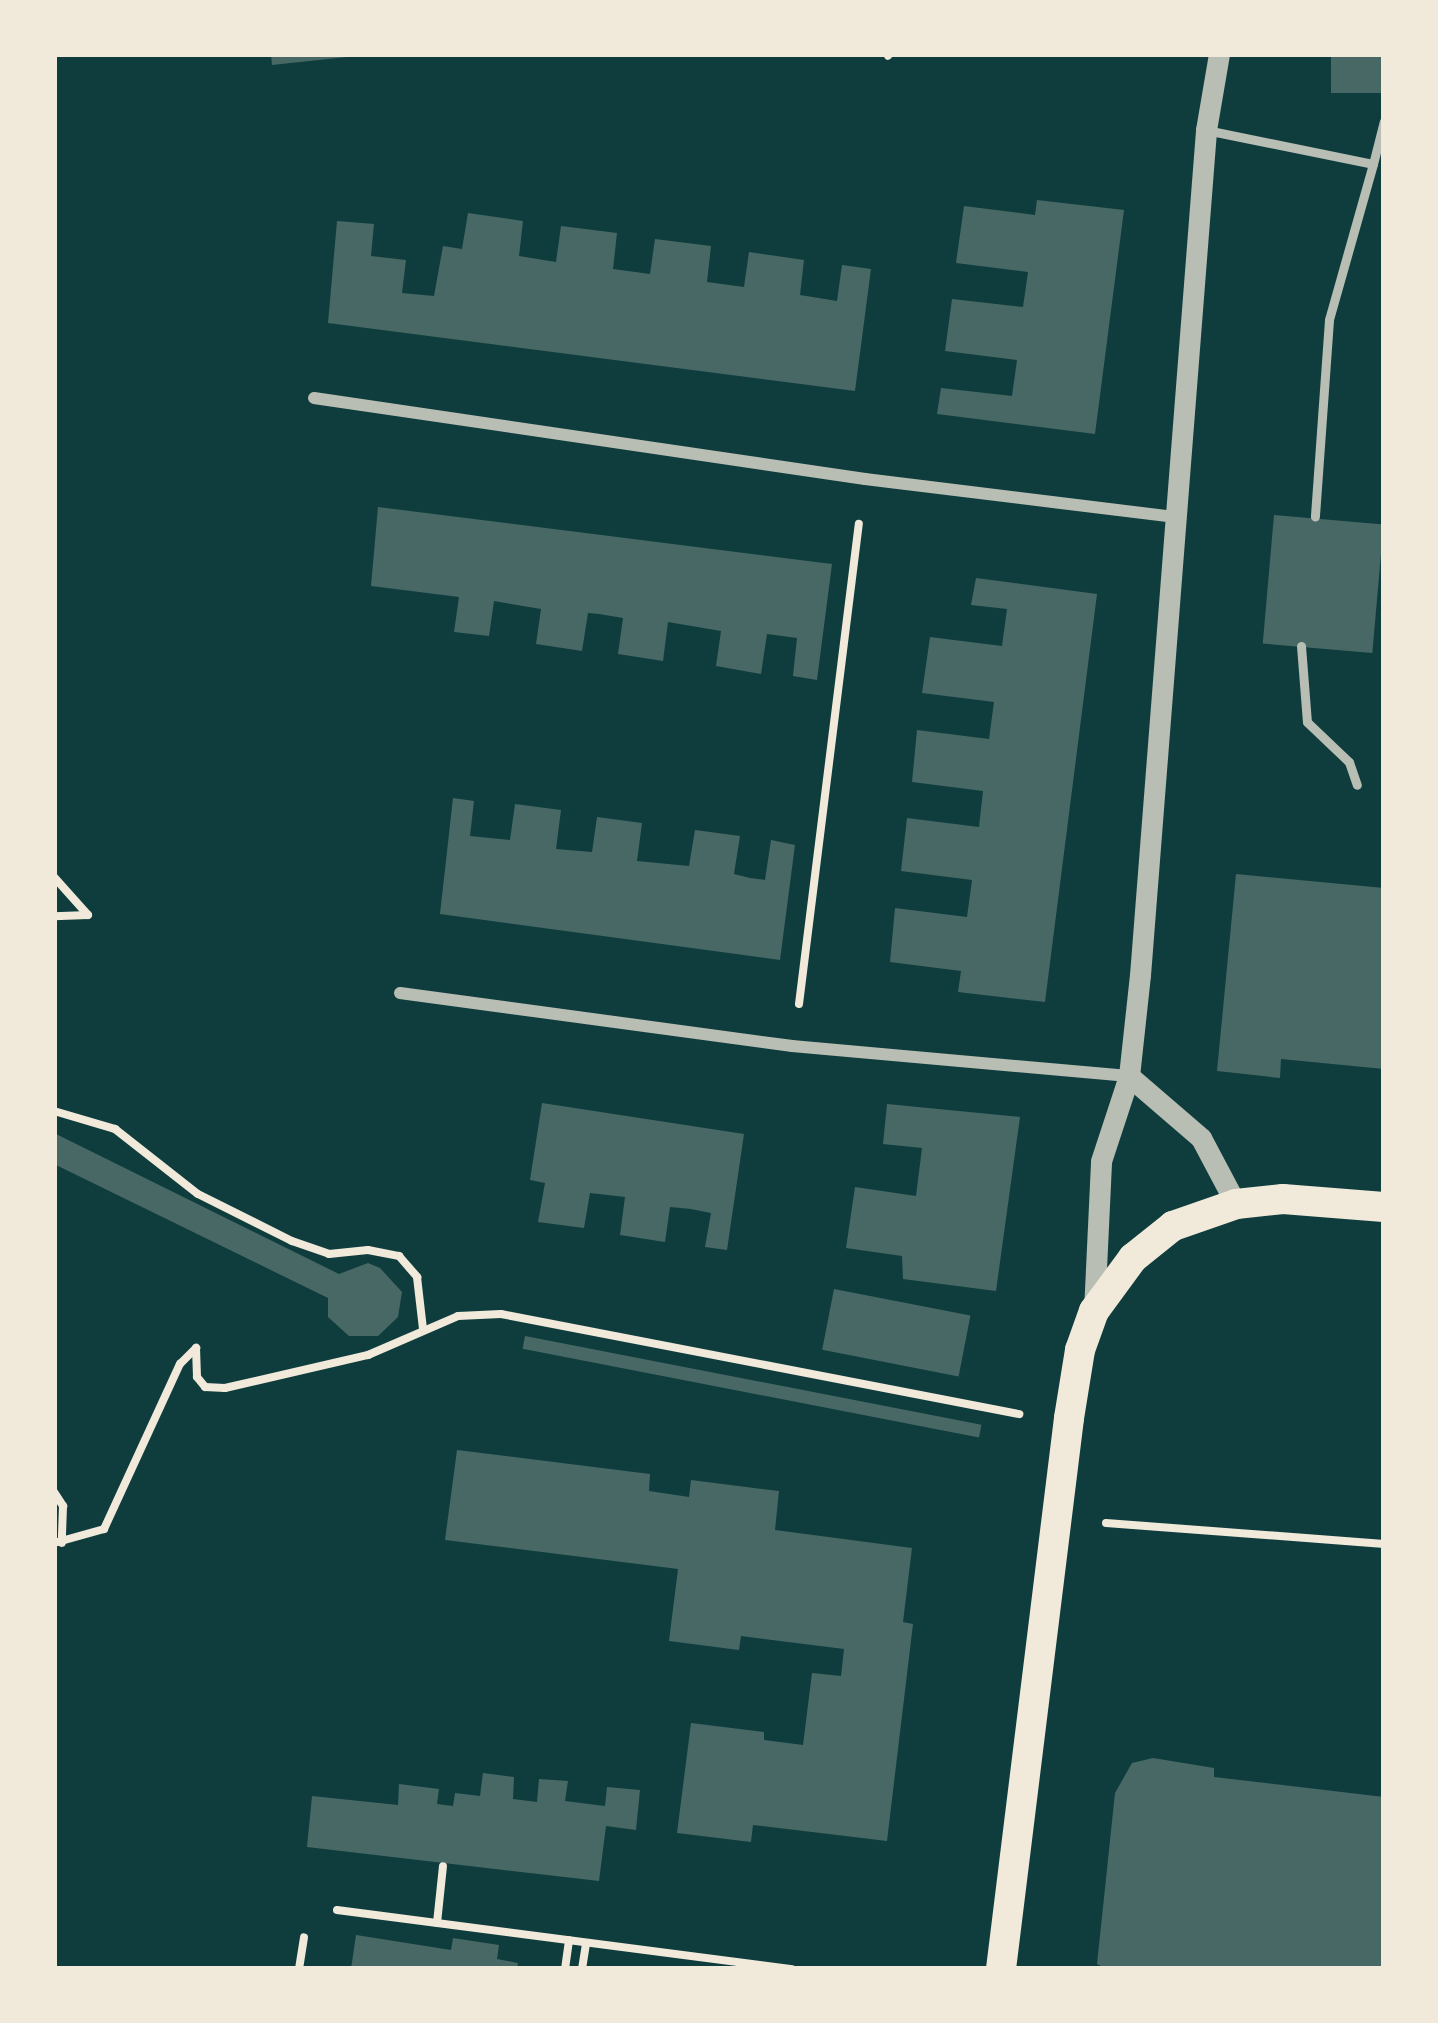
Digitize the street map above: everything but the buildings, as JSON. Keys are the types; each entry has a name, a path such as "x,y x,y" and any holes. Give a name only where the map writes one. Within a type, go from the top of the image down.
{"main road":[{"path":"1001,1969 1080,1350 1094,1311 1133,1258 1173,1226 1236,1204 1283,1199 1384,1207"}],"street":[{"path":"1094,1311 1101,1161 1129,1076 1206,130 1219,54"},
{"path":"314,398 866,479 1174,517"},
{"path":"400,993 792,1046 1129,1076 1201,1138 1236,1204"}],"lane":[{"path":"1315,518 1329,320 1384,121"},
{"path":"1206,130 1373,164"},
{"path":"1301,646 1307,722 1349,762 1357,785"}],"path":[{"path":"792,1046 866,479"},
{"path":"54,877 88,915 54,916"},
{"path":"54,1111 115,1129 198,1194 292,1241 329,1254 368,1250 399,1256 417,1277 423,1329"},
{"path":"54,1492 63,1506 58,1543 104,1528 188,1351 196,1348 197,1377 206,1388 225,1388 368,1354 458,1316 502,1314 982,1410"},
{"path":"1057,1519 1384,1544"},
{"path":"436,1923 443,1866"},
{"path":"337,1910 792,1969"},
{"path":"299,1969 304,1937"},
{"path":"565,1969 569,1940"},
{"path":"582,1969 586,1943"}]}
